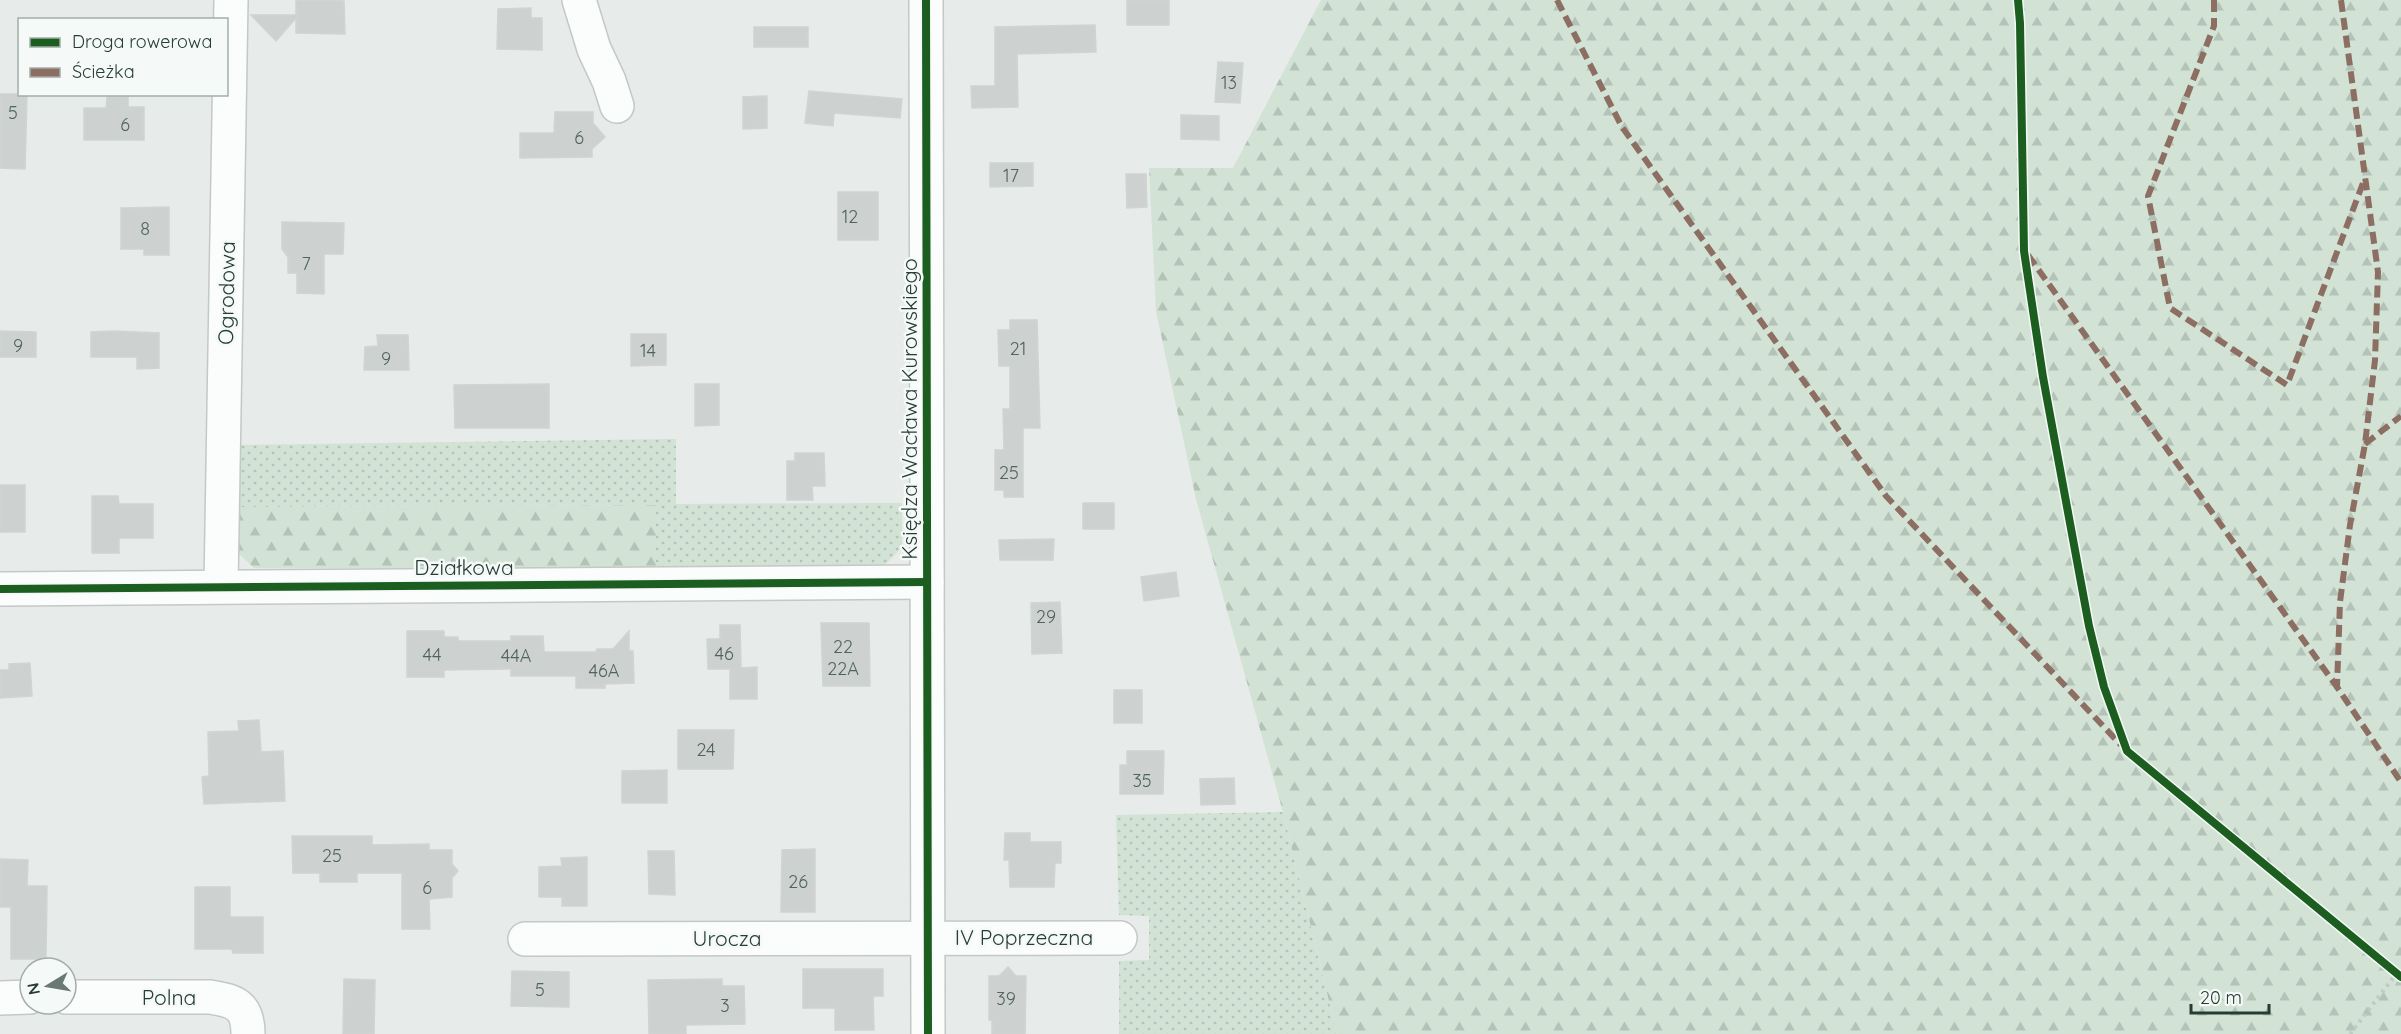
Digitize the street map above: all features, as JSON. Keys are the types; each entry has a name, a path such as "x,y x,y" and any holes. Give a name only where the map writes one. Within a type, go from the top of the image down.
{"street":[{"name":"Ogrodowa","path":"221,586 231,0"},
{"path":"579,0 594,49 609,81 617,106"},
{"name":"Księdza Wacława Kurowskiego","path":"926,0 928,1034"},
{"name":"Działkowa","path":"0,589 927,582"},
{"name":"IV Poprzeczna","path":"929,937 1119,938"},
{"name":"Urocza","path":"525,939 929,937"},
{"name":"Polna","path":"78,998 210,997 232,1001 243,1010 248,1022 248,1034"},
{"path":"0,998 18,998"}],"path":[{"path":"2350,1034 2397,973"}],"green space":[{"path":"1321,0 2401,0 2401,1034 1337,1034 1283,812 1196,499 1156,311 1149,168 1233,168"},
{"path":"676,439 676,504 902,503 902,547 882,568 656,568 656,505 238,507 239,445"},
{"path":"656,505 656,568 254,568 237,552 238,507"},
{"path":"1283,812 1337,1034 1119,1034 1119,961 1149,960 1149,916 1119,915 1116,815"}],"building":[{"path":"296,0 344,1 345,34 296,33 296,18 276,41 251,15 296,15"},
{"path":"1127,0 1169,0 1169,25 1127,25"},
{"path":"531,8 531,18 542,18 542,50 497,49 498,9"},
{"path":"1095,25 1096,52 1017,54 1018,107 972,108 971,86 995,86 995,27"},
{"path":"754,27 808,27 808,47 754,47"},
{"path":"1218,62 1243,63 1240,103 1215,102"},
{"path":"809,91 902,99 900,118 834,113 833,126 805,123"},
{"path":"0,94 27,96 25,169 0,168"},
{"path":"767,96 767,128 743,129 743,97"},
{"path":"107,97 128,97 128,107 144,107 144,140 84,140 84,108 106,108"},
{"path":"555,112 593,112 593,123 605,137 592,149 592,157 520,158 520,133 554,133"},
{"path":"1181,115 1219,116 1219,140 1181,139"},
{"path":"990,163 1033,163 1033,186 990,187"},
{"path":"1126,174 1146,174 1147,207 1127,208"},
{"path":"838,192 878,192 878,240 838,240"},
{"path":"169,207 169,255 144,255 144,249 121,249 121,208"},
{"path":"282,222 344,223 343,254 324,254 324,294 297,293 297,273 288,273 288,257 282,249"},
{"path":"1010,320 1037,320 1040,428 1023,428 1023,497 1004,497 1004,490 995,490 995,450 1004,450 1003,409 1010,409 1010,366 999,366 998,330 1010,330"},
{"path":"0,331 36,332 36,357 0,357"},
{"path":"91,332 159,333 159,368 137,369 137,357 91,357"},
{"path":"631,334 666,334 666,365 631,366"},
{"path":"377,335 408,335 409,370 364,370 365,347 378,346"},
{"path":"549,384 549,428 455,428 454,385"},
{"path":"695,384 719,384 719,425 695,426"},
{"path":"795,453 824,453 825,486 812,486 813,500 787,500 787,461 795,461"},
{"path":"0,485 25,485 25,532 0,532"},
{"path":"92,496 118,496 119,504 153,504 153,538 119,538 119,553 92,553"},
{"path":"1083,503 1114,503 1114,529 1083,529"},
{"path":"1054,539 1053,560 1000,560 999,540"},
{"path":"1176,572 1179,596 1144,601 1141,577"},
{"path":"1060,602 1062,653 1032,654 1031,603"},
{"path":"821,623 869,623 870,686 823,686"},
{"path":"720,625 740,625 741,668 757,667 757,699 730,699 730,669 708,669 707,639 720,639"},
{"path":"407,631 444,631 444,637 458,637 458,641 511,641 511,636 543,636 544,652 596,652 597,649 613,649 629,631 629,651 633,651 634,683 605,684 605,688 576,688 576,676 511,676 511,669 444,670 444,677 407,677"},
{"path":"30,663 32,696 0,698 0,670 9,670 9,664"},
{"path":"1114,690 1142,690 1142,723 1114,723"},
{"path":"259,720 261,752 283,751 285,801 204,804 202,777 209,776 208,732 239,731 238,721"},
{"path":"678,730 734,730 733,769 678,769"},
{"path":"1127,751 1164,751 1163,794 1120,794 1120,765 1127,765"},
{"path":"667,770 667,803 622,803 622,771"},
{"path":"1234,778 1235,804 1201,805 1200,779"},
{"path":"1005,833 1030,833 1030,842 1061,842 1061,863 1055,863 1054,887 1010,887 1009,860 1004,860"},
{"path":"292,836 372,836 372,845 429,844 429,850 452,850 452,864 458,871 452,878 452,897 429,899 430,929 402,929 402,873 357,873 357,882 320,882 320,873 293,873"},
{"path":"815,849 815,912 781,912 782,850"},
{"path":"648,851 674,851 675,895 649,894"},
{"path":"587,857 587,906 562,906 562,897 539,897 539,867 562,866 561,858"},
{"path":"0,859 28,860 27,886 47,886 46,956 18,956 18,959 11,959 11,907 0,907"},
{"path":"195,887 230,887 230,917 263,917 263,953 233,953 232,949 195,949"},
{"path":"1008,967 1016,976 1026,976 1025,1034 992,1034 992,1020 989,1020 989,976 999,976"},
{"path":"803,969 883,969 883,996 873,996 874,1030 835,1030 835,1008 803,1008"},
{"path":"512,971 569,972 569,1007 511,1006"},
{"path":"344,979 375,980 374,1034 343,1034"},
{"path":"722,979 722,986 744,986 745,1024 686,1025 686,1034 649,1034 648,980"}],"marked path":[{"path":"1557,0 1622,127 1886,496 2121,745"},
{"path":"2214,0 2214,26 2148,196 2170,308 2287,385 2363,183"},
{"path":"2341,0 2378,272 2375,360 2365,444 2350,525 2340,602 2337,687 2401,782"},
{"path":"2028,255 2337,687"},
{"path":"2365,444 2401,416"}],"cycle path":[{"path":"926,0 928,1034"},
{"path":"2018,0 2024,251 2043,377 2089,626 2104,687 2127,751 2401,977"},
{"path":"0,589 927,582"}]}
